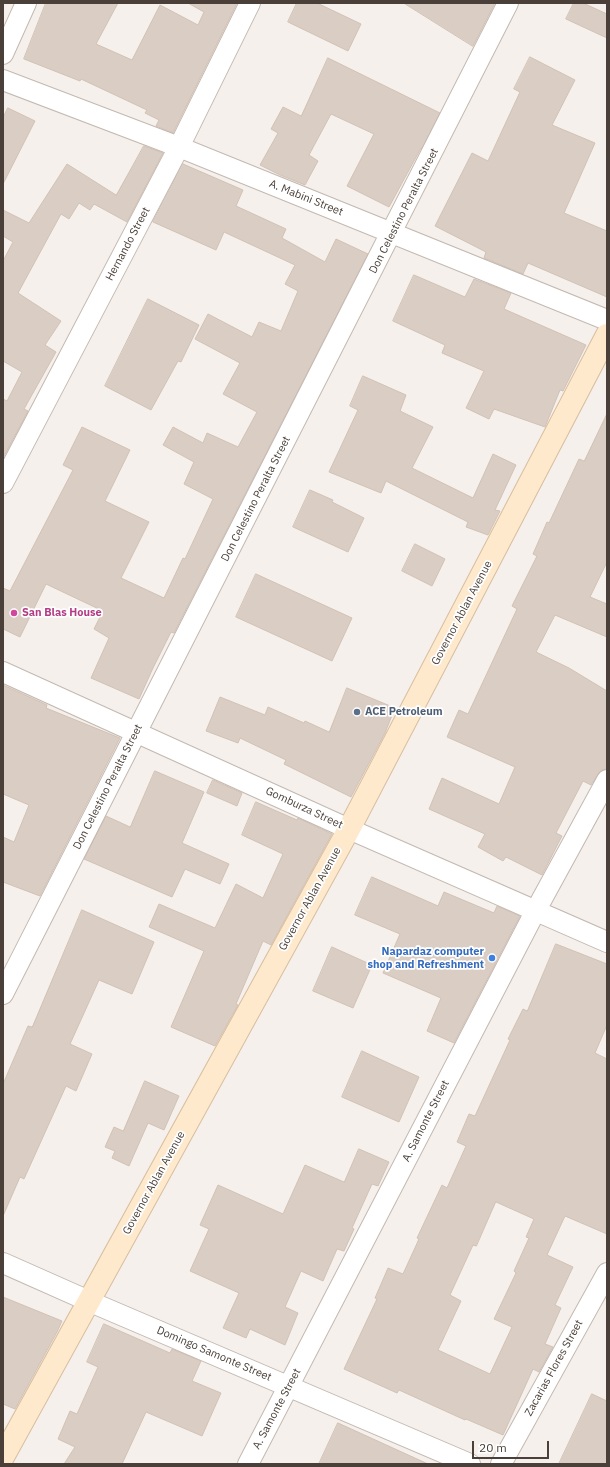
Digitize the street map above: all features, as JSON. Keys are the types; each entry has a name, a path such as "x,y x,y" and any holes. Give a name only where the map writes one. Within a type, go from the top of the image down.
{"main road":[{"name":"Governor Ablan Avenue","path":"3,1457 349,829 607,335"}],"street":[{"path":"3,54 26,3"},
{"name":"Hernando Street","path":"3,483 179,147 250,3"},
{"name":"Don Celestino Peralta Street","path":"3,994 136,731 393,234 508,3"},
{"name":"A. Mabini Street","path":"3,80 179,147 607,320"},
{"name":"Gomburza Street","path":"3,672 136,731 349,829 607,942"},
{"name":"A. Samonte Street","path":"248,1464 536,910 607,780"},
{"name":"Domingo Samonte Street","path":"3,1263 470,1464"},
{"name":"Zacarias Flores Street","path":"501,1464 607,1273"}],"building":[{"path":"46,3 118,3 96,44 132,60 160,5 198,25 204,12 188,3 237,3 173,133 156,126 159,120 145,113 147,110 81,79 80,81 24,59"},
{"path":"297,3 317,3 361,24 348,51 288,22"},
{"path":"404,3 495,3 473,46"},
{"path":"574,3 583,3 607,14 607,38 566,19"},
{"path":"530,57 575,80 552,125 595,143 564,213 607,231 607,297 528,263 523,274 484,258 486,252 435,226 472,153 488,161 520,92 514,89"},
{"path":"328,58 440,113 422,149 421,148 389,207 347,186 374,134 331,114 309,155 318,161 305,185 260,165 278,133 271,129 283,107 301,116"},
{"path":"8,108 35,121 3,184 3,118"},
{"path":"144,146 163,153 127,222 94,204 90,210 79,203 69,219 61,214 18,293 61,321 45,345 56,352 24,409 28,411 3,458 3,399 7,401 22,372 3,361 3,261 13,242 3,236 3,210 29,223 67,164 116,195"},
{"path":"183,164 243,190 236,206 286,229 282,238 325,262 336,239 368,254 174,633 171,632 139,699 91,678 109,638 94,629 103,611 46,584 20,637 3,629 3,588 10,591 73,470 63,465 82,427 130,450 105,501 149,522 121,578 164,598 183,558 185,559 213,499 184,484 194,462 163,445 173,427 203,443 207,433 238,447 257,412 223,394 240,363 195,339 208,314 252,337 259,322 281,331 298,291 285,284 295,265 224,232 216,250 153,222"},
{"path":"414,275 465,297 474,279 511,293 504,309 586,345 563,391 560,390 545,427 494,409 489,419 466,408 484,371 442,353 445,345 393,321"},
{"path":"148,299 199,325 181,362 178,361 151,410 105,386"},
{"path":"363,376 406,395 400,411 433,427 412,468 473,498 493,454 516,465 495,510 500,511 488,535 466,527 468,522 386,481 381,493 329,472 358,410 350,406"},
{"path":"607,414 607,562 590,597 607,604 607,637 555,615 536,652 569,668 607,691 607,769 601,770 591,785 583,781 556,833 562,836 542,875 506,857 503,861 478,847 485,834 429,809 442,778 499,804 515,767 447,737 459,710 468,714 517,609 512,606 537,556 533,554 547,522 549,523 579,459 584,461"},
{"path":"310,490 333,500 332,502 364,518 348,552 293,527"},
{"path":"415,544 445,559 432,586 402,571"},
{"path":"256,574 352,618 332,661 236,617"},
{"path":"3,685 47,705 46,708 120,738 40,896 3,882 3,837 14,842 29,805 3,794"},
{"path":"347,688 395,708 385,733 351,797 284,764 286,760 240,738 238,743 206,731 220,697 265,715 268,707 329,732"},
{"path":"155,771 204,792 182,843 229,864 220,884 185,869 172,897 84,859 106,816 130,827"},
{"path":"213,780 242,793 237,806 207,793"},
{"path":"256,802 297,820 298,818 332,834 271,945 263,941 236,1004 238,1005 215,1046 171,1027 204,951 149,927 159,904 215,928 236,884 263,898 283,854 242,835"},
{"path":"372,877 438,906 444,892 494,913 497,906 520,916 454,1043 427,1031 441,998 383,973 400,934 355,915"},
{"path":"82,910 154,942 132,994 99,980 70,1044 92,1054 76,1091 66,1086 24,1179 20,1177 3,1216 3,1084 28,1026 32,1027"},
{"path":"556,944 607,964 607,1025 595,1053 607,1059 607,1234 565,1216 547,1255 573,1267 555,1305 561,1308 545,1344 553,1347 539,1372 533,1369 503,1435 466,1419 465,1420 399,1390 397,1393 344,1369 377,1299 375,1298 388,1268 403,1274 419,1239 417,1238 442,1185 447,1188 466,1146 457,1142 469,1114 475,1116 510,1040 508,1039 523,1009 527,1011","holes":["496,1202 534,1219 526,1237 529,1238 514,1271 516,1273 494,1319 512,1327 490,1374 438,1350 461,1301 450,1295 473,1245 476,1246"]},
{"path":"332,947 372,965 353,1008 313,991"},
{"path":"362,1051 419,1077 399,1122 342,1097"},
{"path":"145,1081 179,1096 164,1130 148,1123 129,1166 112,1158 115,1151 105,1147 114,1127 123,1131"},
{"path":"359,1149 389,1162 378,1186 372,1184 352,1228 354,1229 344,1251 337,1249 323,1281 301,1271 285,1307 298,1313 285,1345 250,1329 246,1338 223,1328 239,1293 190,1271 209,1229 200,1225 218,1185 283,1214 305,1165 344,1182"},
{"path":"3,1297 62,1321 15,1409 3,1404"},
{"path":"104,1324 170,1353 172,1349 201,1361 192,1381 221,1393 202,1436 146,1412 122,1464 64,1464 75,1447 58,1439 70,1411 77,1414 98,1367 87,1362"},
{"path":"592,1394 607,1401 607,1464 559,1464"},
{"path":"338,1423 428,1464 319,1464"}],"place":[{"name":"San Blas House","path":"14,613"},
{"name":"ACE Petroleum","path":"357,712"},
{"name":"Napardaz computer shop and Refreshment","path":"492,958"}]}
